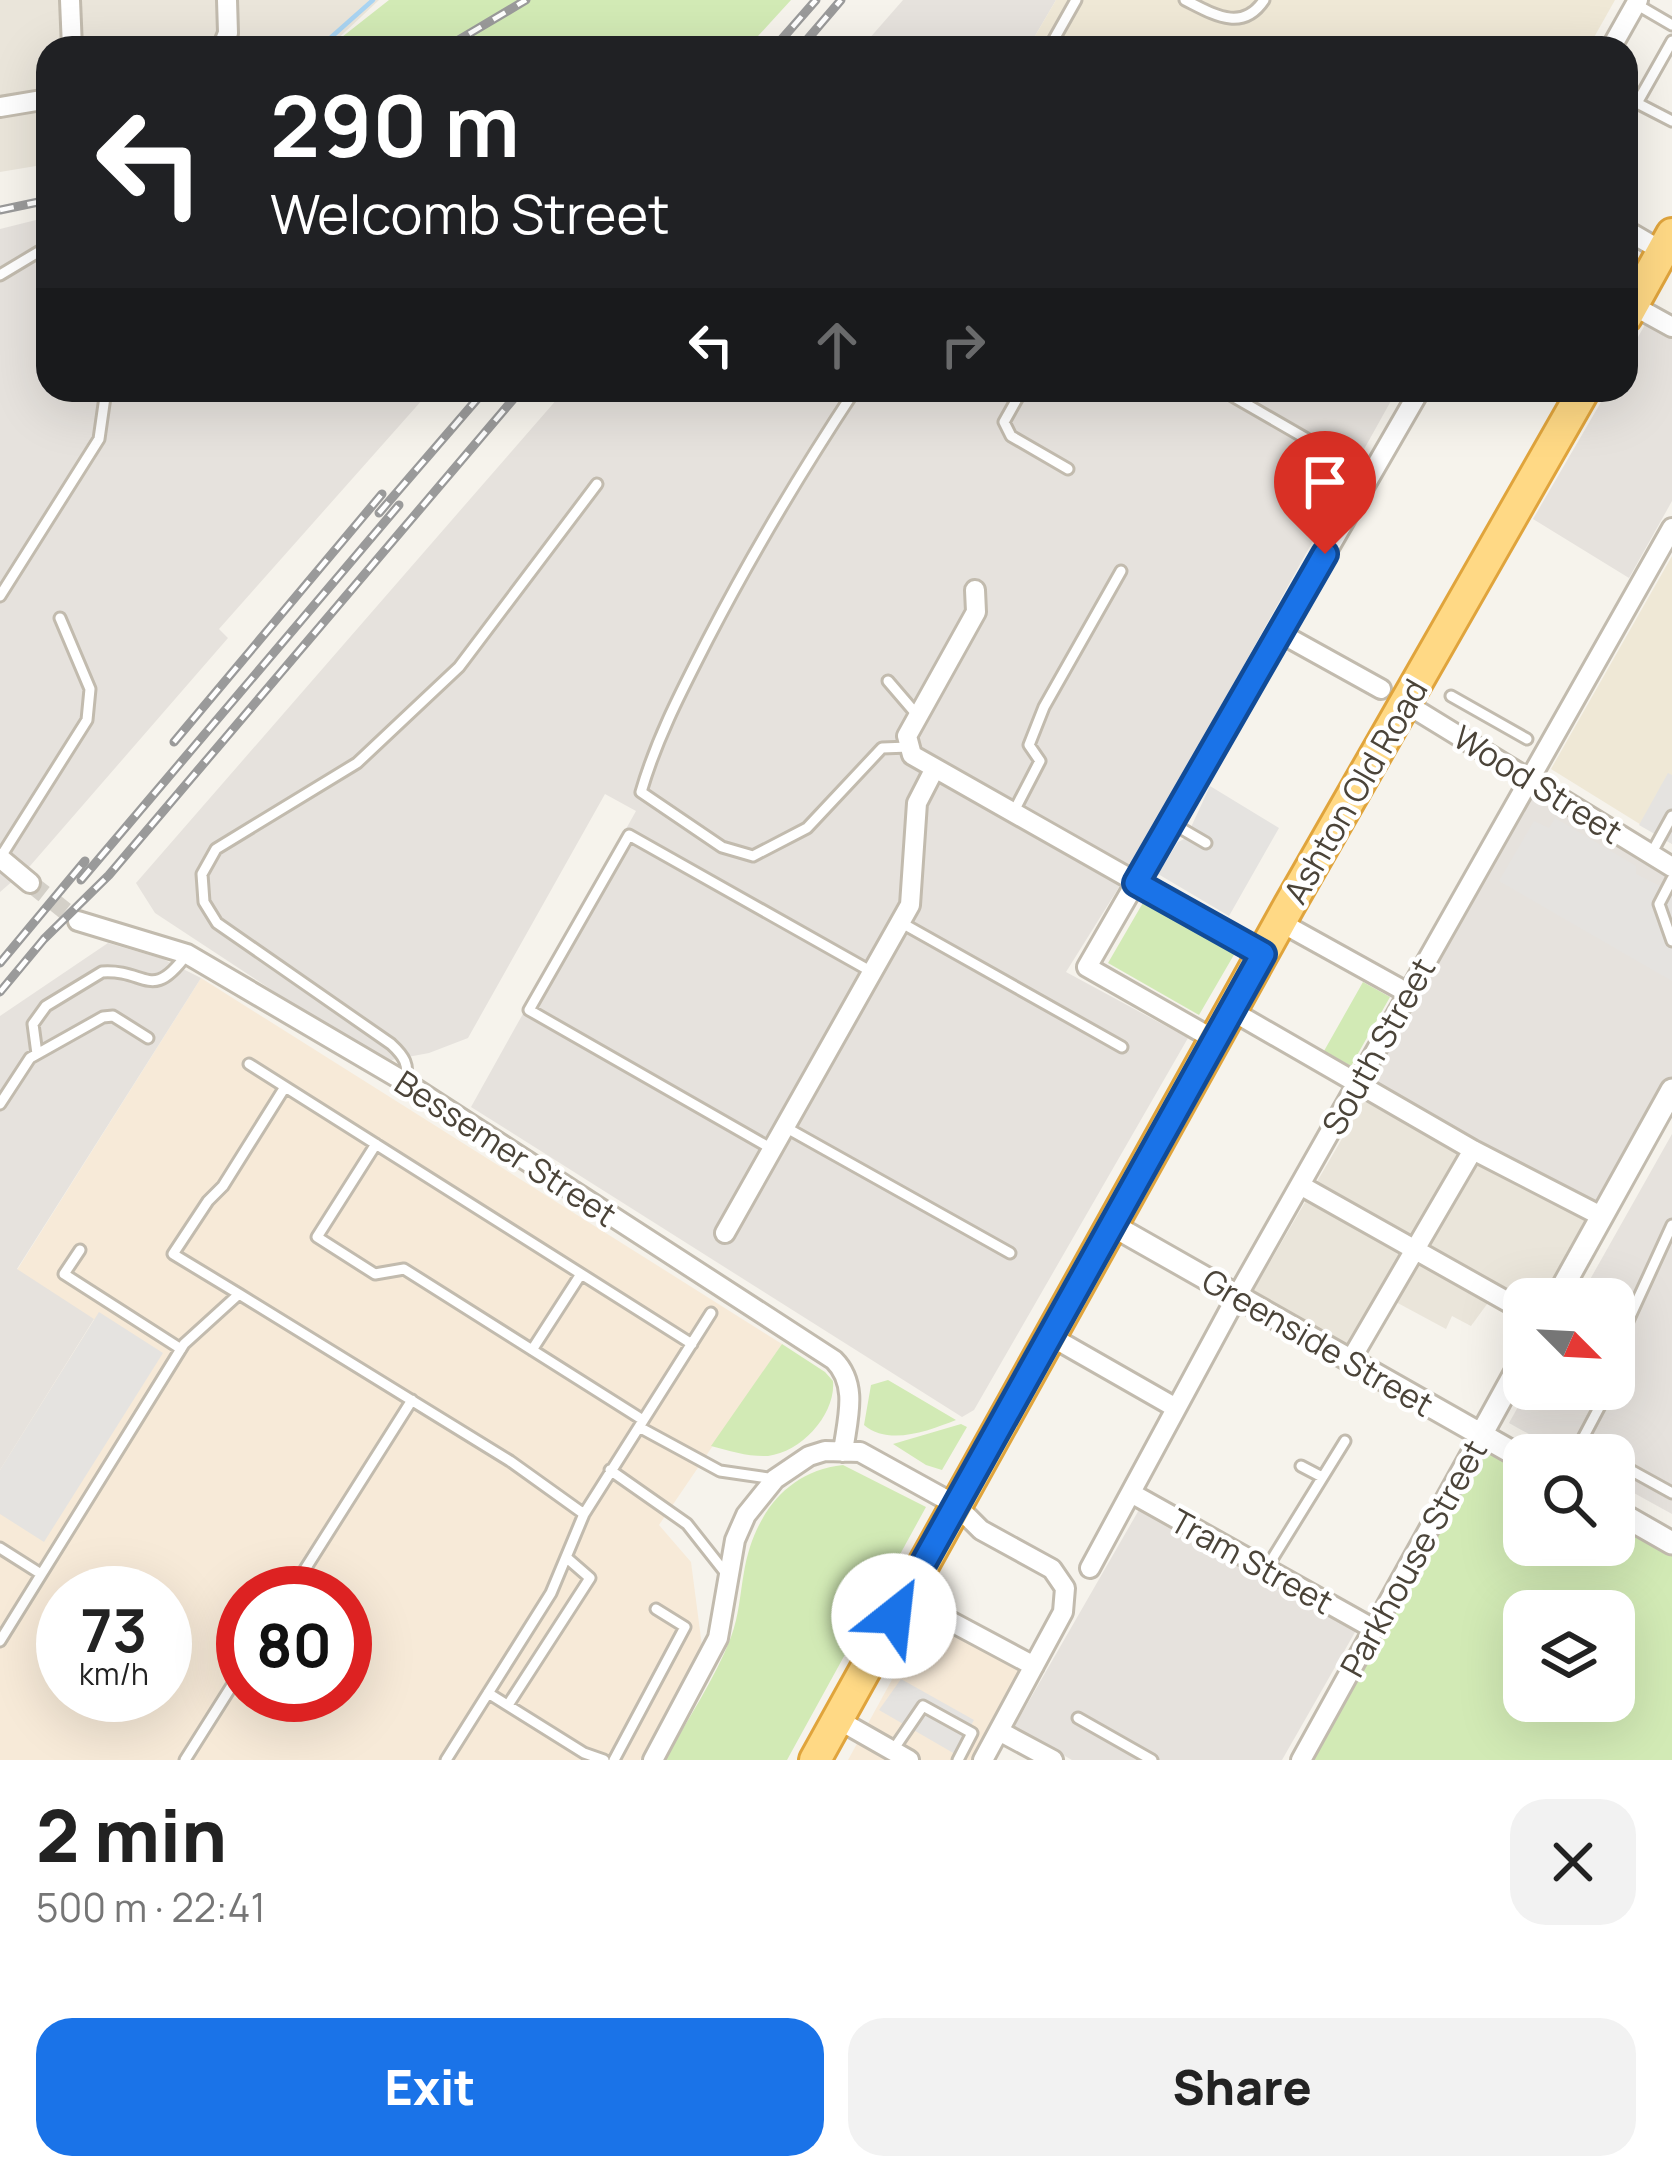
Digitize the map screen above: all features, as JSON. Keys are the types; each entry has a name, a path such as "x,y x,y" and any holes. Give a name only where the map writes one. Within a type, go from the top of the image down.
{"highway":[{"path":"1638,295 1667,243"},
{"name":"Ashton Old Road","path":"815,1760 1263,954 1393,696 1577,402"}],"street":[{"path":"70,0 72,36"},
{"path":"227,0 227,36"},
{"path":"1618,36 1637,2"},
{"path":"0,107 36,101"},
{"path":"1638,234 1667,243"},
{"path":"1638,314 1672,327"},
{"path":"1215,1040 1087,967 1413,402"},
{"name":"South Street","path":"1090,1568 1300,1185 1672,529"},
{"path":"974,590 976,612 907,736 911,754 1263,954"},
{"name":"Wood Street","path":"1280,633 1476,745 1672,867"},
{"path":"724,1233 910,905 917,803 935,768"},
{"path":"0,858 30,883"},
{"name":"Bessemer Street","path":"78,921 187,954 405,1082 834,1360 849,1379 843,1452"},
{"path":"1280,922 1408,993"},
{"path":"1232,1011 1473,1150 1601,1216"},
{"path":"1567,1278 1669,1103"},
{"path":"1350,1361 1473,1150"},
{"path":"1300,1185 1503,1298"},
{"name":"Greenside Street","path":"1112,1225 1503,1448"},
{"path":"1050,1336 1176,1408"},
{"name":"Parkhouse Street","path":"1301,1760 1503,1395"},
{"path":"653,1760 718,1637 728,1576 746,1515 775,1479 825,1451 860,1452 956,1505 982,1530 1052,1569 1065,1588 1063,1612 983,1760"},
{"name":"Tram Street","path":"1131,1492 1374,1628"},
{"path":"1635,1522 1672,1543"},
{"path":"933,1612 1034,1666"},
{"path":"837,1719 901,1755"},
{"path":"999,1731 1053,1760"}],"lane":[{"path":"1056,36 1076,0"},
{"path":"1185,0 1234,20 1246,17 1264,0"},
{"path":"1637,2 1672,25"},
{"path":"1638,101 1672,41"},
{"path":"1638,104 1672,121"},
{"path":"0,275 36,253"},
{"path":"0,596 99,440 104,402"},
{"path":"847,402 782,499 730,596 657,740 641,793 722,847 753,856 807,828 882,748 909,747"},
{"path":"1015,402 1004,422 1011,436 1068,469"},
{"path":"1243,402 1371,476"},
{"path":"405,1082 408,1070 392,1044 217,923 204,902 202,874 216,849 357,763 459,667 597,484"},
{"path":"1013,813 1040,761 1029,745 1044,707 1121,571"},
{"path":"0,858 87,720 90,689 60,618"},
{"path":"888,681 918,716"},
{"path":"1451,695 1527,740"},
{"path":"1476,745 1491,719"},
{"path":"1651,854 1672,816"},
{"path":"1170,822 1206,843"},
{"path":"772,1149 529,1010 629,835 872,972"},
{"path":"1672,879 1660,904 1672,941"},
{"path":"900,922 1122,1047"},
{"path":"37,1054 33,1024 46,1006 102,972 160,981 170,977 187,954"},
{"path":"0,1104 37,1054 108,1016 148,1038"},
{"path":"249,1064 692,1344"},
{"path":"285,1087 223,1186 173,1254 412,1400 584,1514"},
{"path":"785,1127 1010,1253"},
{"path":"376,1144 316,1237 375,1274 404,1269 720,1471 775,1479"},
{"path":"1635,1306 1672,1225"},
{"path":"80,1250 64,1274 181,1349"},
{"path":"532,1350 581,1274"},
{"path":"46,1566 181,1349 238,1294"},
{"path":"446,1760 551,1593 584,1514 610,1470 711,1313"},
{"path":"307,1566 412,1400"},
{"path":"1266,1569 1345,1441"},
{"path":"1301,1466 1322,1478"},
{"path":"610,1470 687,1524 728,1576"},
{"path":"1635,1473 1672,1493"},
{"path":"0,1548 36,1571"},
{"path":"508,1705 590,1578 567,1558"},
{"path":"0,1641 36,1582"},
{"path":"614,1760 686,1627 656,1609"},
{"path":"488,1693 582,1756 604,1760"},
{"path":"901,1755 923,1706 973,1733 958,1760"},
{"path":"185,1760 216,1711"},
{"path":"1078,1718 1152,1760"}],"shaded area":[{"path":"0,0 379,0 341,36 36,36 36,166 0,172"},
{"path":"903,0 1056,0 1035,36 872,36"},
{"path":"1056,0 1615,0 1595,36 1035,36"},
{"path":"36,220 36,402 420,402 219,629 228,638 30,866 0,892 0,229"},
{"path":"1646,323 1672,338 1672,501 1629,578 1533,519 1601,402 1638,402 1638,337"},
{"path":"555,402 1390,402 1131,868 1066,972 1188,1038 974,1410 962,1417 471,1107 636,811 605,794 468,1038 429,1053 381,1062 155,913 136,883"},
{"path":"1672,556 1672,844 1551,769"},
{"path":"1668,773 1672,775 1672,844 1639,825"},
{"path":"1210,786 1279,828 1229,916 1158,874 1178,842 1186,838"},
{"path":"1535,789 1672,872 1672,1079 1597,1212 1362,1083"},
{"path":"1555,818 1636,866 1636,874 1672,892 1672,981 1499,881 1534,821 1549,828"},
{"path":"108,943 163,959 201,978 17,1269 94,1319 0,1470 0,1016"},
{"path":"201,978 782,1344 659,1525 691,1562 702,1646 640,1760 0,1760 0,1470 94,1320 17,1270"},
{"path":"1364,1101 1587,1222 1554,1278 1503,1278 1503,1308 1490,1300 1471,1326 1452,1316 1446,1329 1394,1301 1361,1355 1252,1293"},
{"path":"1672,1134 1672,1514 1635,1494 1635,1434 1529,1434 1509,1423 1516,1410 1635,1410 1635,1278 1591,1278"},
{"path":"99,1312 163,1353 44,1542 0,1514 0,1470"},
{"path":"1140,1508 1358,1627 1282,1760 1072,1760 1014,1727"},
{"path":"929,1612 1028,1669 977,1760 848,1760"},
{"path":"901,1679 974,1720 955,1754 879,1710"}],"green space":[{"path":"389,0 791,0 758,36 343,36"},
{"path":"1144,901 1235,953 1199,1015 1108,963"},
{"path":"1363,982 1390,997 1351,1066 1324,1051"},
{"path":"782,1344 833,1381 823,1418 804,1439 781,1453 754,1456 711,1446"},
{"path":"888,1380 956,1420 897,1436 874,1431 864,1425 871,1385"},
{"path":"961,1424 967,1427 942,1470 893,1444"},
{"path":"1484,1450 1503,1460 1503,1566 1635,1566 1635,1535 1672,1555 1672,1760 1313,1760"},
{"path":"843,1465 926,1507 787,1760 665,1760 731,1637 748,1552 764,1516 775,1500 804,1477"}],"waterway":[{"path":"332,36 373,0"}],"tunnel":[{"path":"30,883 78,921"}],"railway":[{"path":"465,36 526,0"},
{"path":"784,36 816,0"},
{"path":"810,36 841,0"},
{"path":"0,210 36,202"},
{"path":"379,513 475,402"},
{"path":"0,992 44,939 109,875 511,402"},
{"path":"174,742 382,494"},
{"path":"81,880 399,505"},
{"path":"0,963 85,861"}],"route":[{"path":"894,1616 1263,954 1136,883 1325,554"}]}
